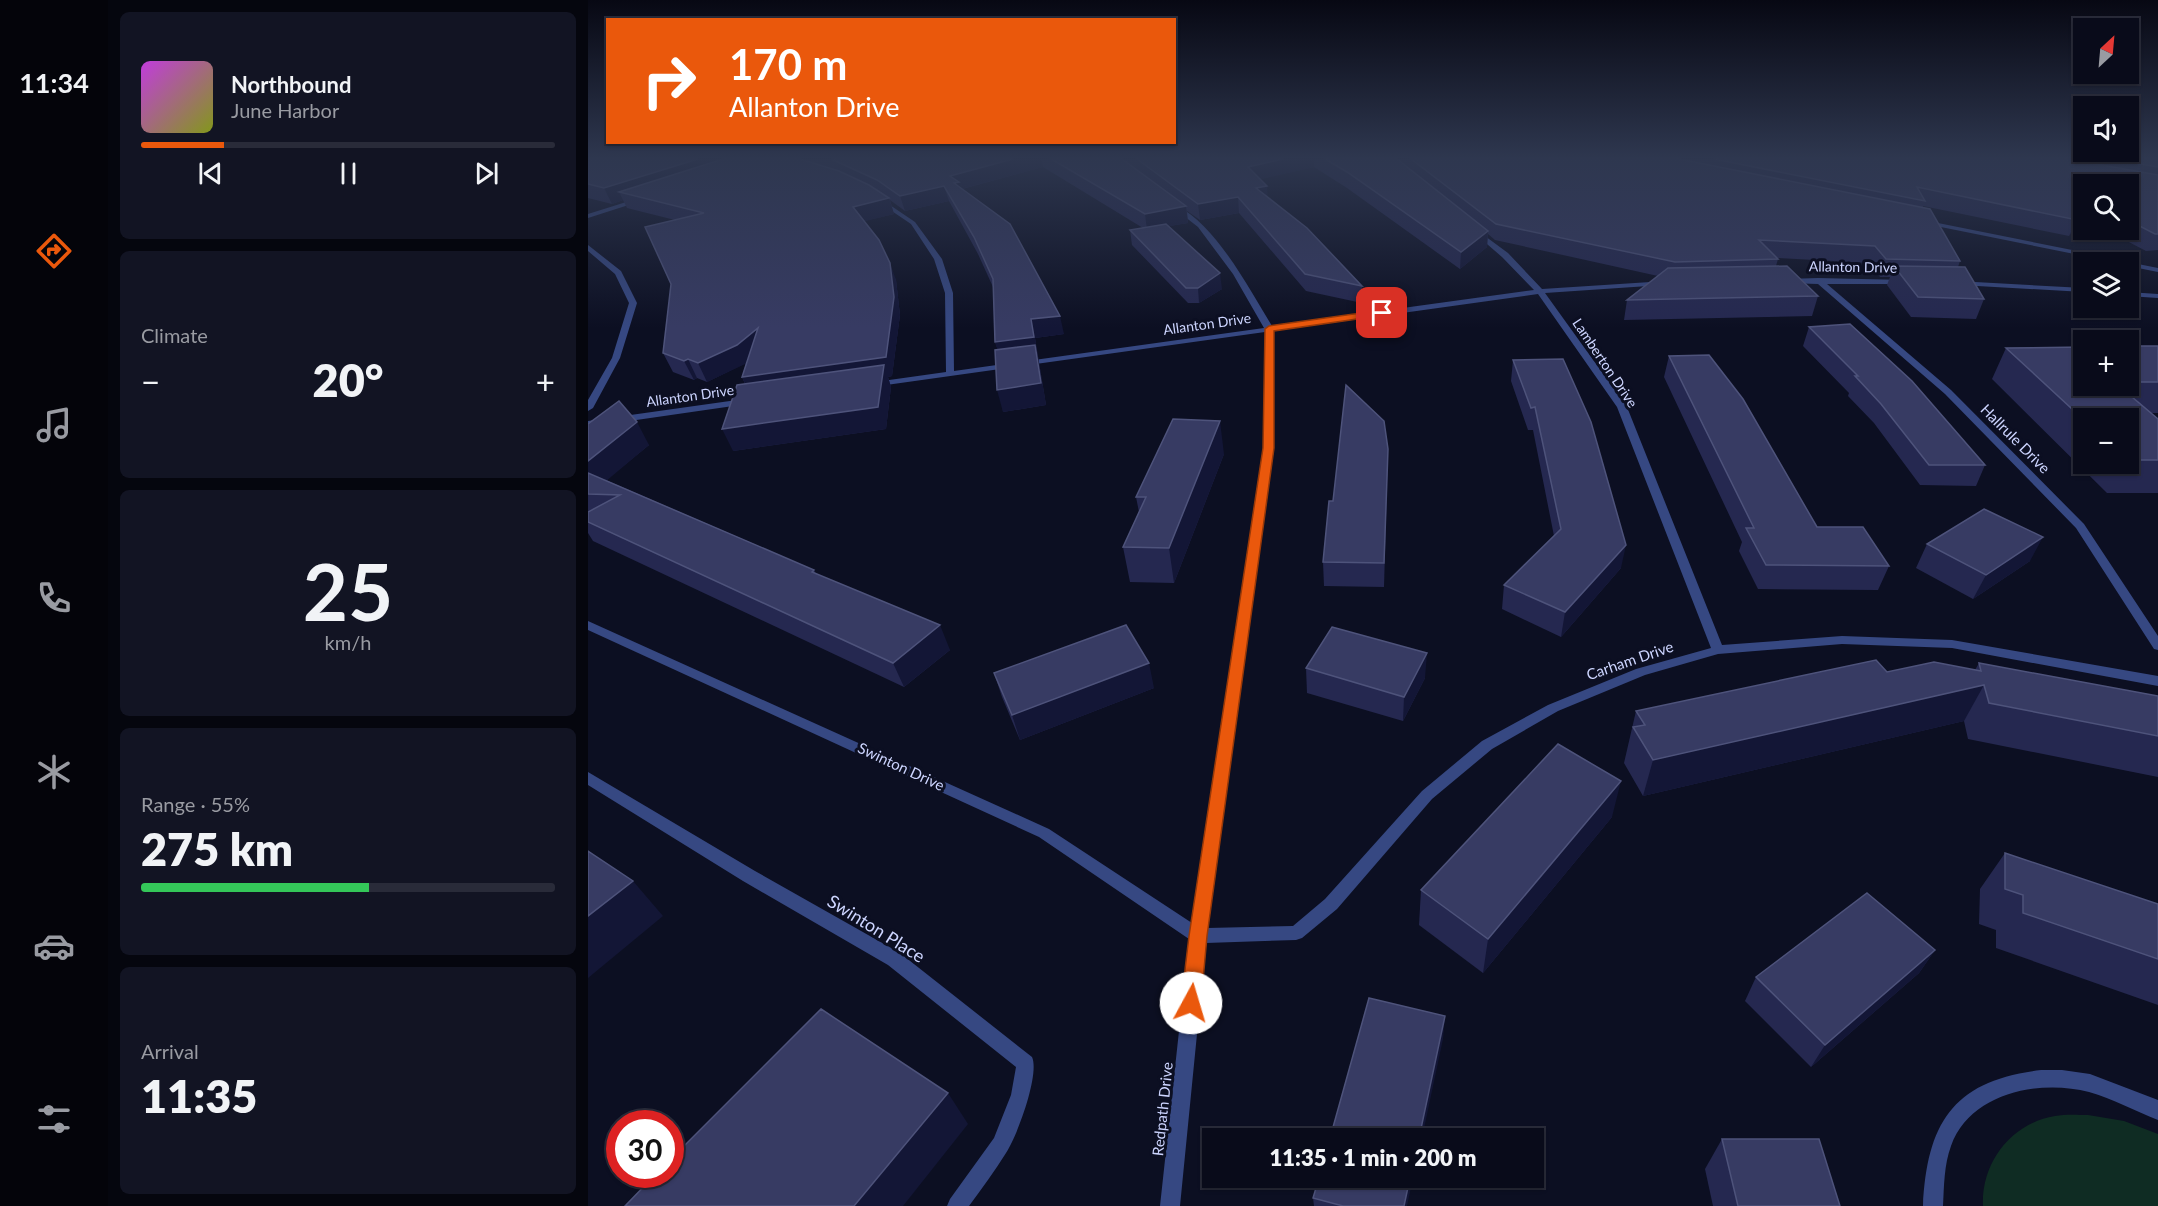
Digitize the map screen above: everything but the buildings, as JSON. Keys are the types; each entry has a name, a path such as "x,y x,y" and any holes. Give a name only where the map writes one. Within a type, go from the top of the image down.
{"street":[{"path":"902,215 913,223 938,259 949,293 950,374"},
{"path":"1186,215 1200,226 1236,273 1269,329"},
{"path":"1910,219 2073,252"},
{"name":"Lamberton Drive","path":"1470,227 1505,255 1540,291 1622,407 1718,650"},
{"path":"588,247 618,273 633,303 616,358 588,408"},
{"path":"2139,266 2158,270"},
{"name":"Hallrule Drive","path":"1818,280 1948,392 2080,526 2158,646"},
{"name":"Allanton Drive","path":"1770,281 1910,282"},
{"path":"1955,282 2073,290"},
{"name":"Allanton Drive","path":"868,385 1540,291 1627,284 1675,283"},
{"path":"2139,295 2158,296"},
{"name":"Redpath Drive","path":"1170,1206 1198,936 1269,448 1269,329"},
{"name":"Allanton Drive","path":"588,424 752,401"},
{"name":"Swinton Drive","path":"588,625 1044,833 1198,936"},
{"name":"Carham Drive","path":"1198,936 1296,933 1331,904 1427,795 1487,746 1553,708 1641,672 1718,650 1842,640 1952,644 2158,681"},
{"name":"Swinton Place","path":"588,778 750,876 894,959 1026,1062 1020,1095 1001,1144 957,1206"},
{"path":"1933,1206 1934,1172 1944,1137 1961,1112 1984,1094 2013,1082 2046,1078 2083,1081 2158,1110"}],"green space":[{"path":"2059,1115 2088,1115 2124,1121 2158,1134 2158,1206 1983,1206 1987,1174 2002,1147 2013,1136 2039,1120"}],"route":[{"path":"1191,1003 1198,936 1269,448 1269,329 1382,313"}]}
